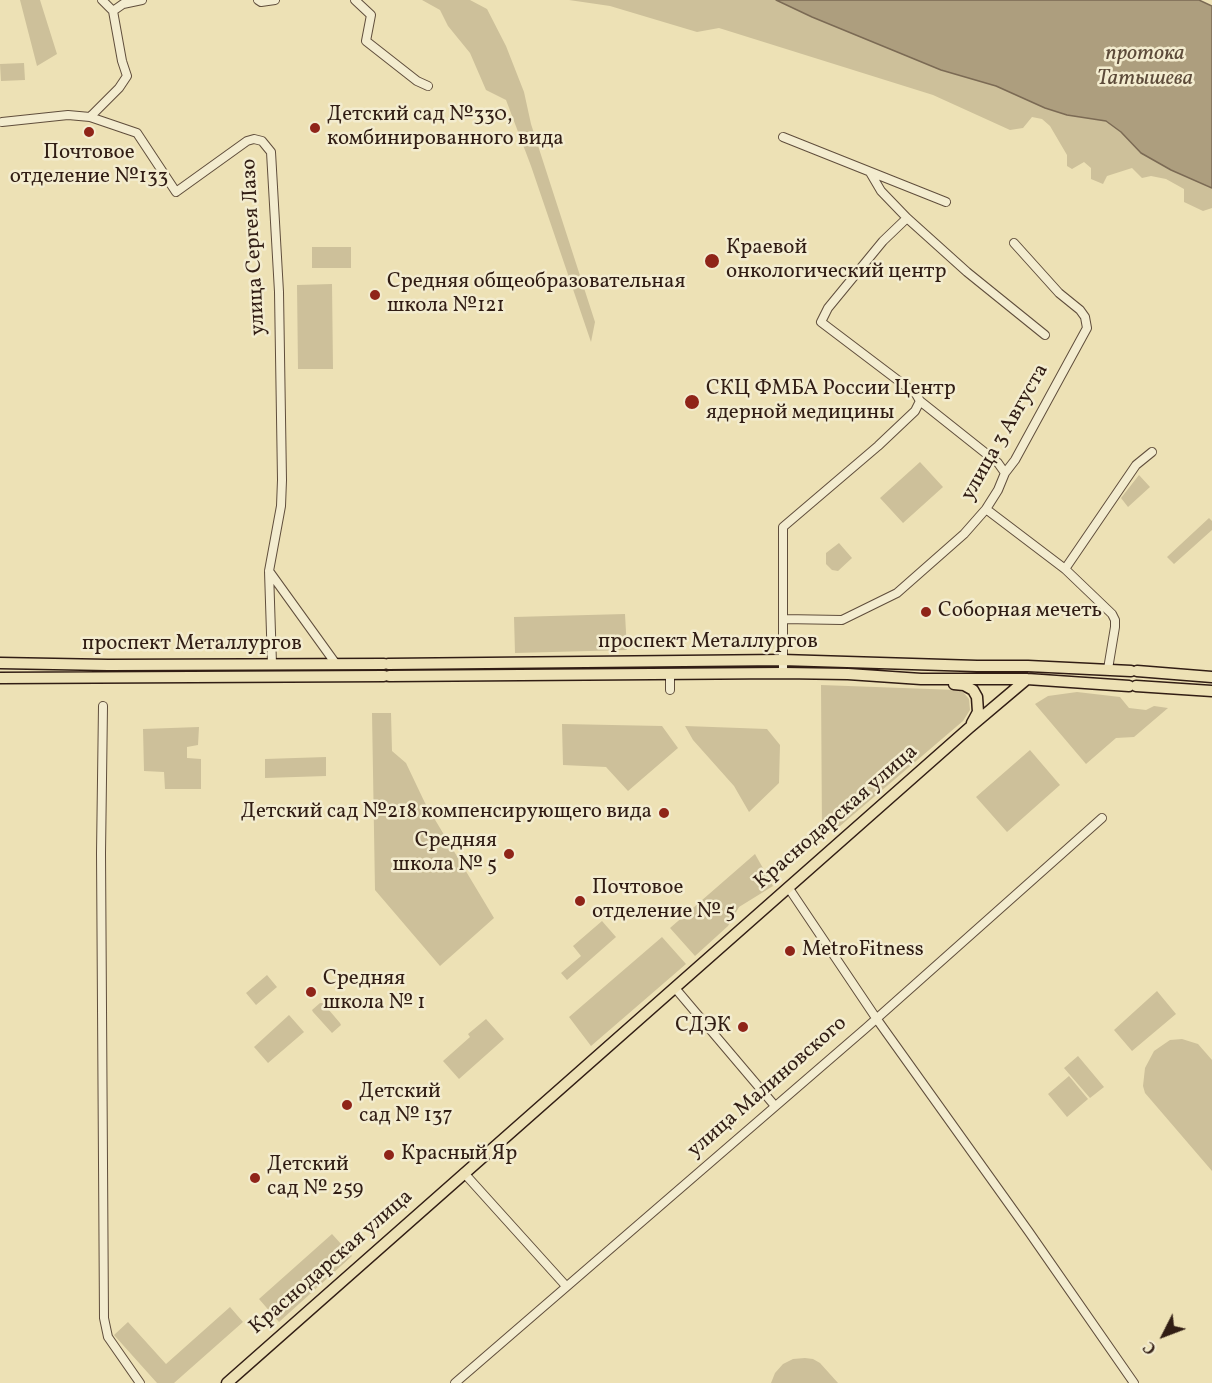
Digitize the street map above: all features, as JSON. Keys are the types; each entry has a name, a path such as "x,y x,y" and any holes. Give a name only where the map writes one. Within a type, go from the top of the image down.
{"main road":[{"name":"проспект Металлургов","path":"0,663 386,664 783,660 1108,669 1212,677"},
{"path":"272,664 274,676"},
{"path":"1027,679 1028,666"},
{"name":"проспект Металлургов","path":"0,678 783,673 848,674 921,679 1027,679 1212,691"},
{"path":"921,679 964,685 973,690 979,706 969,728"},
{"name":"Краснодарская улица","path":"227,1383 1027,679"}],"street":[{"path":"90,117 119,88 127,76 113,11 102,0"},
{"path":"113,11 123,4 142,0"},
{"path":"258,0 261,2 274,0"},
{"path":"356,0 371,15 366,41 417,81 428,86"},
{"name":"улица Сергея Лазо","path":"2,122 68,115 90,117 137,133 176,192 247,141 252,139 262,141 271,152 279,292 282,480 269,570 272,664"},
{"path":"783,137 946,202"},
{"path":"872,174 881,190 907,218 967,272 1045,334"},
{"path":"907,218 883,241 828,308 821,322 916,394 920,401 998,464 1005,473"},
{"name":"улица 3 Августа","path":"783,619 842,620 874,606 897,593 964,534 986,508 1005,473 1015,460 1087,328 1085,317 1080,310 1059,293 1014,243"},
{"path":"783,673 783,527 878,446 915,411 920,401"},
{"path":"1065,569 1136,465 1152,452"},
{"path":"986,508 1065,569 1112,614 1115,620 1108,669"},
{"path":"269,570 336,664"},
{"path":"670,674 670,690"},
{"path":"103,706 101,854 104,1318 108,1337 140,1383"},
{"name":"улица Малиновского","path":"455,1383 876,1018 1102,818"},
{"path":"788,887 876,1018 1134,1383"},
{"path":"675,988 775,1106"},
{"path":"464,1173 566,1286"}],"shaded area":[{"path":"20,0 40,0 57,54 37,66"},
{"path":"422,0 470,0 487,9 506,46 524,92 531,124 595,322 591,342 506,100 486,90 470,53 448,26 440,10"},
{"path":"569,0 776,0 941,70 996,86 1045,108 1067,115 1106,121 1121,132 1141,153 1171,170 1212,188 1212,208 1203,211 1184,202 1184,189 1166,179 1151,176 1142,178 1132,168 1107,176 1103,184 1091,179 1091,168 1084,162 1072,169 1067,166 1067,155 1050,126 1042,119 1032,117 1023,128 1010,130 933,95 719,28 697,32 610,6"},
{"path":"24,63 25,80 1,81 0,64"},
{"path":"312,247 351,247 351,268 312,268"},
{"path":"332,284 333,369 298,369 297,285"},
{"path":"920,462 943,487 903,523 880,498"},
{"path":"1139,475 1150,487 1128,507 1121,498"},
{"path":"1209,518 1212,521 1212,530 1174,564 1167,557"},
{"path":"839,543 852,558 838,571 832,570 826,564 826,553"},
{"path":"625,614 627,650 515,653 514,617"},
{"path":"821,685 957,690 963,692 969,699 970,710 963,721 840,826 822,835"},
{"path":"1077,692 1120,697 1129,708 1146,710 1154,706 1168,708 1134,737 1116,738 1086,764 1035,704 1048,696"},
{"path":"372,713 391,713 392,751 406,763 425,803 494,918 440,966 375,890"},
{"path":"562,724 662,726 678,748 628,791 606,767 563,765"},
{"path":"685,726 767,729 780,745 779,783 749,812 734,786 693,740"},
{"path":"199,727 198,745 187,747 187,758 201,759 201,789 165,789 164,772 144,771 143,729"},
{"path":"1030,750 1060,785 1007,832 976,797"},
{"path":"326,757 326,776 265,778 265,759"},
{"path":"755,854 773,886 739,907 728,926 695,956 670,928"},
{"path":"602,921 616,937 567,980 561,973 581,956 573,946"},
{"path":"662,937 686,964 591,1046 569,1017"},
{"path":"267,975 277,987 256,1005 246,993"},
{"path":"1157,991 1176,1014 1132,1051 1114,1030"},
{"path":"323,1003 341,1025 332,1033 312,1010"},
{"path":"289,1015 304,1032 268,1063 254,1047"},
{"path":"486,1019 504,1039 459,1079 443,1061 470,1037 468,1034"},
{"path":"1182,1039 1198,1044 1212,1060 1212,1171 1145,1093 1143,1086 1145,1068 1154,1051 1170,1040"},
{"path":"1078,1056 1104,1087 1090,1098 1064,1068"},
{"path":"1069,1076 1088,1099 1067,1117 1048,1094"},
{"path":"332,1234 352,1256 279,1322 259,1299"},
{"path":"230,1307 243,1322 174,1383 157,1383 114,1335 128,1322 166,1364"},
{"path":"805,1358 820,1363 838,1383 771,1383 775,1373 783,1364 793,1359"}],"water":[{"name":"протока Татышева","path":"776,0 1199,0 1212,6 1212,188 1171,170 1141,153 1121,132 1106,121 1067,115 1045,108 996,86 941,70"}],"place":[{"name":"Детский сад №330, комбинированного вида","path":"315,128"},
{"name":"Почтовое отделение №133","path":"89,132"},
{"name":"Краевой онкологический центр","path":"712,261"},
{"name":"Средняя общеобразовательная школа №121","path":"375,295"},
{"name":"СКЦ ФМБА России Центр ядерной медицины","path":"692,402"},
{"name":"Соборная мечеть","path":"926,612"},
{"name":"Детский сад №218 компенсирующего вида","path":"664,813"},
{"name":"Средняя школа № 5","path":"509,854"},
{"name":"Почтовое отделение № 5","path":"580,901"},
{"name":"MetroFitness","path":"790,951"},
{"name":"Средняя школа № 1","path":"311,992"},
{"name":"СДЭК","path":"743,1027"},
{"name":"Детский сад № 137","path":"347,1105"},
{"name":"Красный Яр","path":"389,1155"},
{"name":"Детский сад № 259","path":"255,1178"}]}
